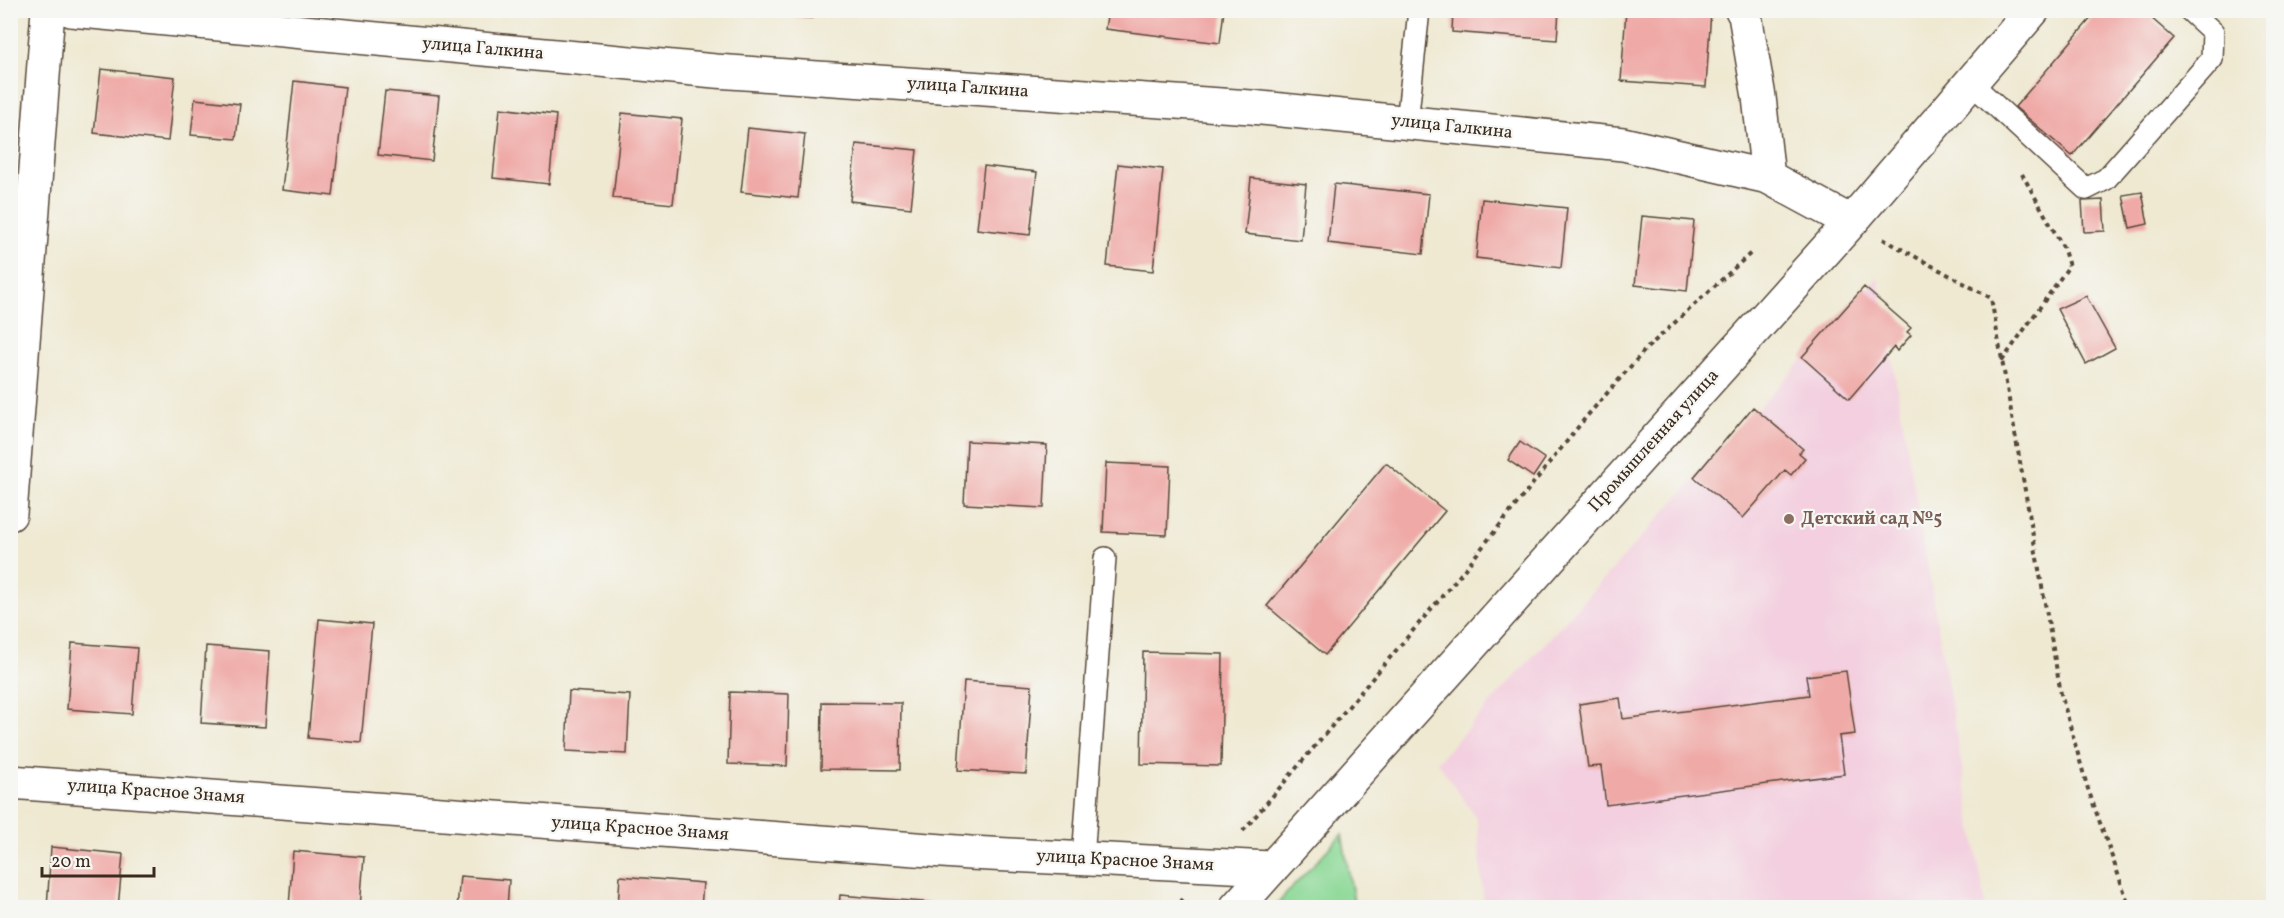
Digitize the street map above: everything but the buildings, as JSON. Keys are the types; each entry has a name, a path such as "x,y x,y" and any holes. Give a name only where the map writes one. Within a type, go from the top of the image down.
{"street":[{"path":"10,514 14,406 48,10"},
{"name":"улица Галкина","path":"71,10 715,71 1251,107 1623,144 1768,177 1851,222"},
{"path":"1742,10 1745,15 1759,97 1768,177"},
{"name":"Промышленная улица","path":"1236,908 1851,222 2033,10"},
{"name":"улица Красное Знамя","path":"10,782 970,853 1270,868"}],"lane":[{"path":"1407,123 1419,10"},
{"path":"1971,83 2086,189 2106,178 2212,59 2213,32 2189,10"},
{"path":"1083,859 1106,558"}],"path":[{"path":"2002,361 2069,266 2064,247 2020,171"},
{"path":"1851,222 1991,298 2061,694 2087,786 2130,908"},
{"path":"1174,908 1460,575 1587,416 1646,349 1753,251"}],"shaded area":[{"name":"Детский сад №5","path":"1878,277 1986,907 1484,907 1477,819 1437,762"}],"green space":[{"path":"1342,834 1355,907 1274,907"}],"place":[{"name":"Детский сад №5","path":"1789,519"}]}
